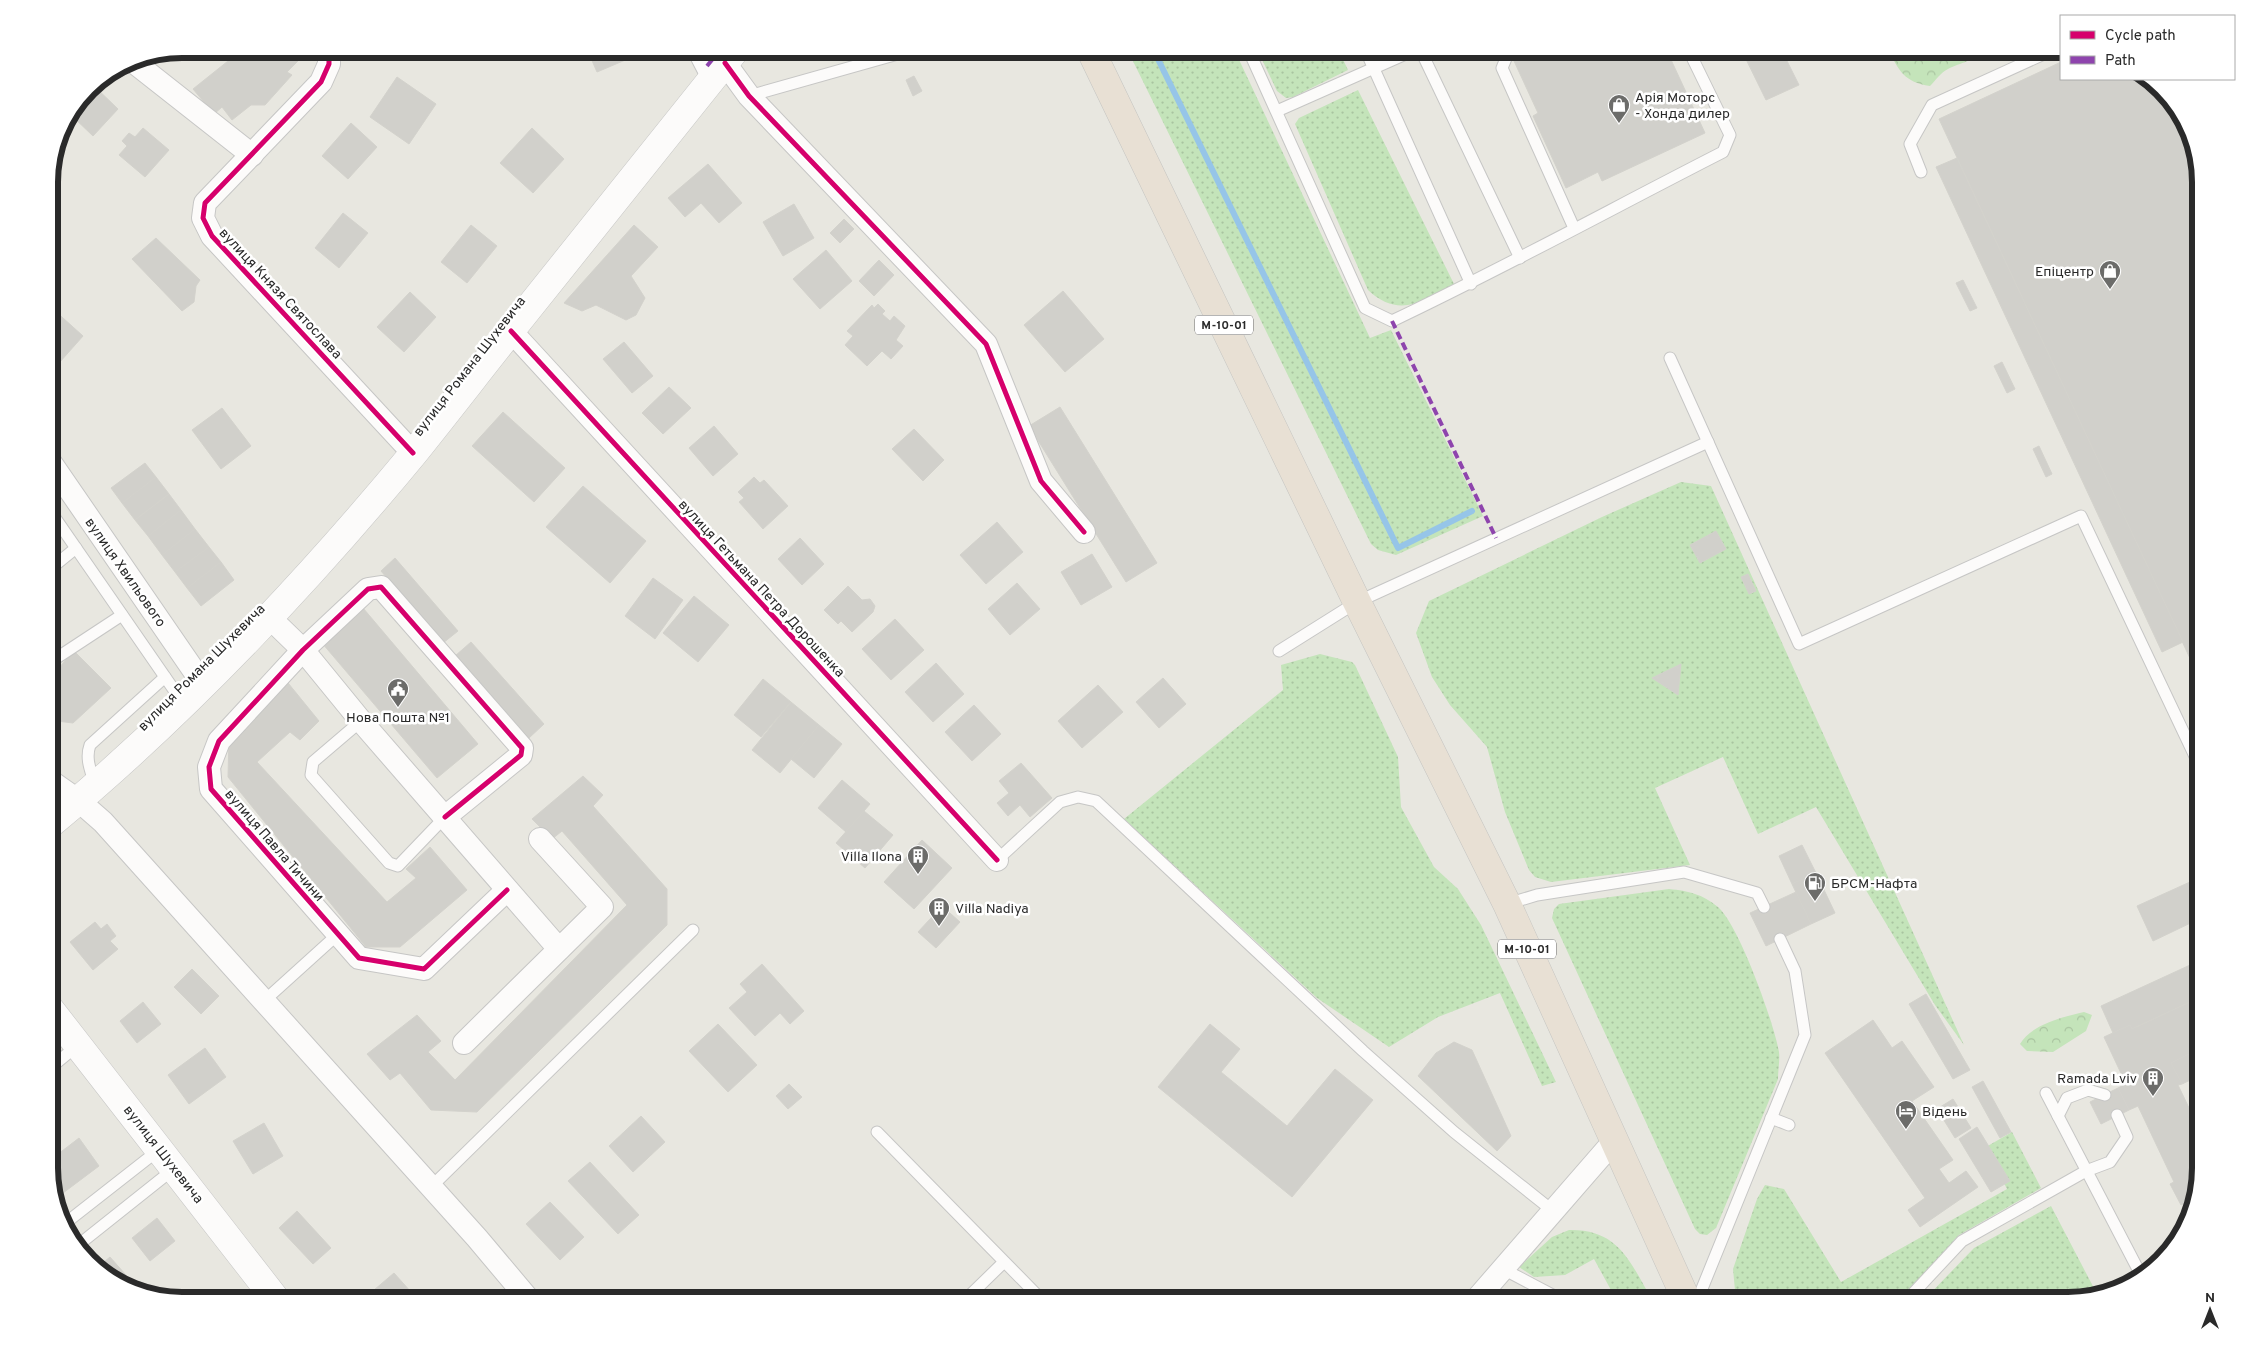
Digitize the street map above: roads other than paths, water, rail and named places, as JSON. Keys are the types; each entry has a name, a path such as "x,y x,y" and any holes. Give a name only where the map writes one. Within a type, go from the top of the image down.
{"highway":[{"name":"М-10-01","path":"1094,58 1358,602 1507,904 1683,1292"}],"main road":[{"name":"вулиця Романа Шухевича","path":"58,817 87,793 183,703 269,617 413,453 724,63"},
{"name":"вулиця Шухевича","path":"58,1019 270,1292"}],"street":[{"name":"вулиця Князя Святослава","path":"329,58 329,64 321,82 205,203 203,218 212,236 413,453"},
{"path":"724,63 749,96 986,344 1042,481 1084,532"},
{"path":"138,65 252,155"},
{"name":"вулиця Гетьмана Петра Дорошенка","path":"511,331 997,860"},
{"name":"вулиця Хвильового","path":"58,473 203,684"},
{"name":"вулиця Павла Тичини","path":"445,818 521,755 522,748 380,587 368,588 303,650 219,741 209,767 211,789 359,958 424,968 507,890"},
{"path":"269,617 303,650 361,721 559,949"},
{"path":"58,783 87,793 103,822 524,1292"},
{"path":"464,1043 602,907 540,839"},
{"path":"1483,1292 1614,1140"}],"lane":[{"path":"749,96 884,58"},
{"path":"1252,58 1365,308 1392,321 1471,284 1574,228 1723,152 1730,135 1692,58"},
{"path":"1368,58 1471,284"},
{"path":"1277,111 1397,58"},
{"path":"1423,58 1520,258"},
{"path":"1506,58 1502,68 1574,228"},
{"path":"1921,172 1910,144 1932,106 2036,58"},
{"path":"1670,358 1799,644 2081,516 2192,750"},
{"path":"1279,651 1358,602 1708,442"},
{"path":"58,522 183,703"},
{"path":"58,563 76,548"},
{"path":"58,657 122,615"},
{"path":"87,793 87,753 90,745 165,677"},
{"path":"361,721 313,762 311,775 389,863 398,866 445,818"},
{"path":"997,860 1060,802 1078,797 1096,801 1363,1051 1454,1132 1553,1211"},
{"path":"1507,904 1537,895 1684,872 1757,893 1764,907"},
{"path":"431,1187 693,930"},
{"path":"264,1001 338,934"},
{"path":"1701,1292 1804,1035 1795,971 1780,939"},
{"path":"58,1062 78,1045"},
{"path":"2058,1116 2067,1098 2088,1090 2106,1094"},
{"path":"2046,1093 2139,1271"},
{"path":"1914,1292 1962,1241 2086,1171 2110,1162 2127,1137 2117,1116"},
{"path":"1772,1118 1789,1125"},
{"path":"877,1132 1034,1292"},
{"path":"69,1221 167,1159"},
{"path":"81,1242 167,1159"},
{"path":"973,1292 1004,1262"},
{"path":"1502,1269 1547,1292"}],"waterway":[{"path":"1157,58 1398,548 1472,511"}],"place":[{"name":"Арія Моторс - Хонда дилер","path":"1619,124"},
{"name":"Епіцентр","path":"2110,290"},
{"name":"Нова Пошта №1","path":"398,708"},
{"name":"Villa Ilona","path":"918,875"},
{"name":"БРСМ-Нафта","path":"1815,902"},
{"name":"Villa Nadiya","path":"939,927"},
{"name":"Ramada Lviv","path":"2153,1097"},
{"name":"Відень","path":"1906,1130"}]}
